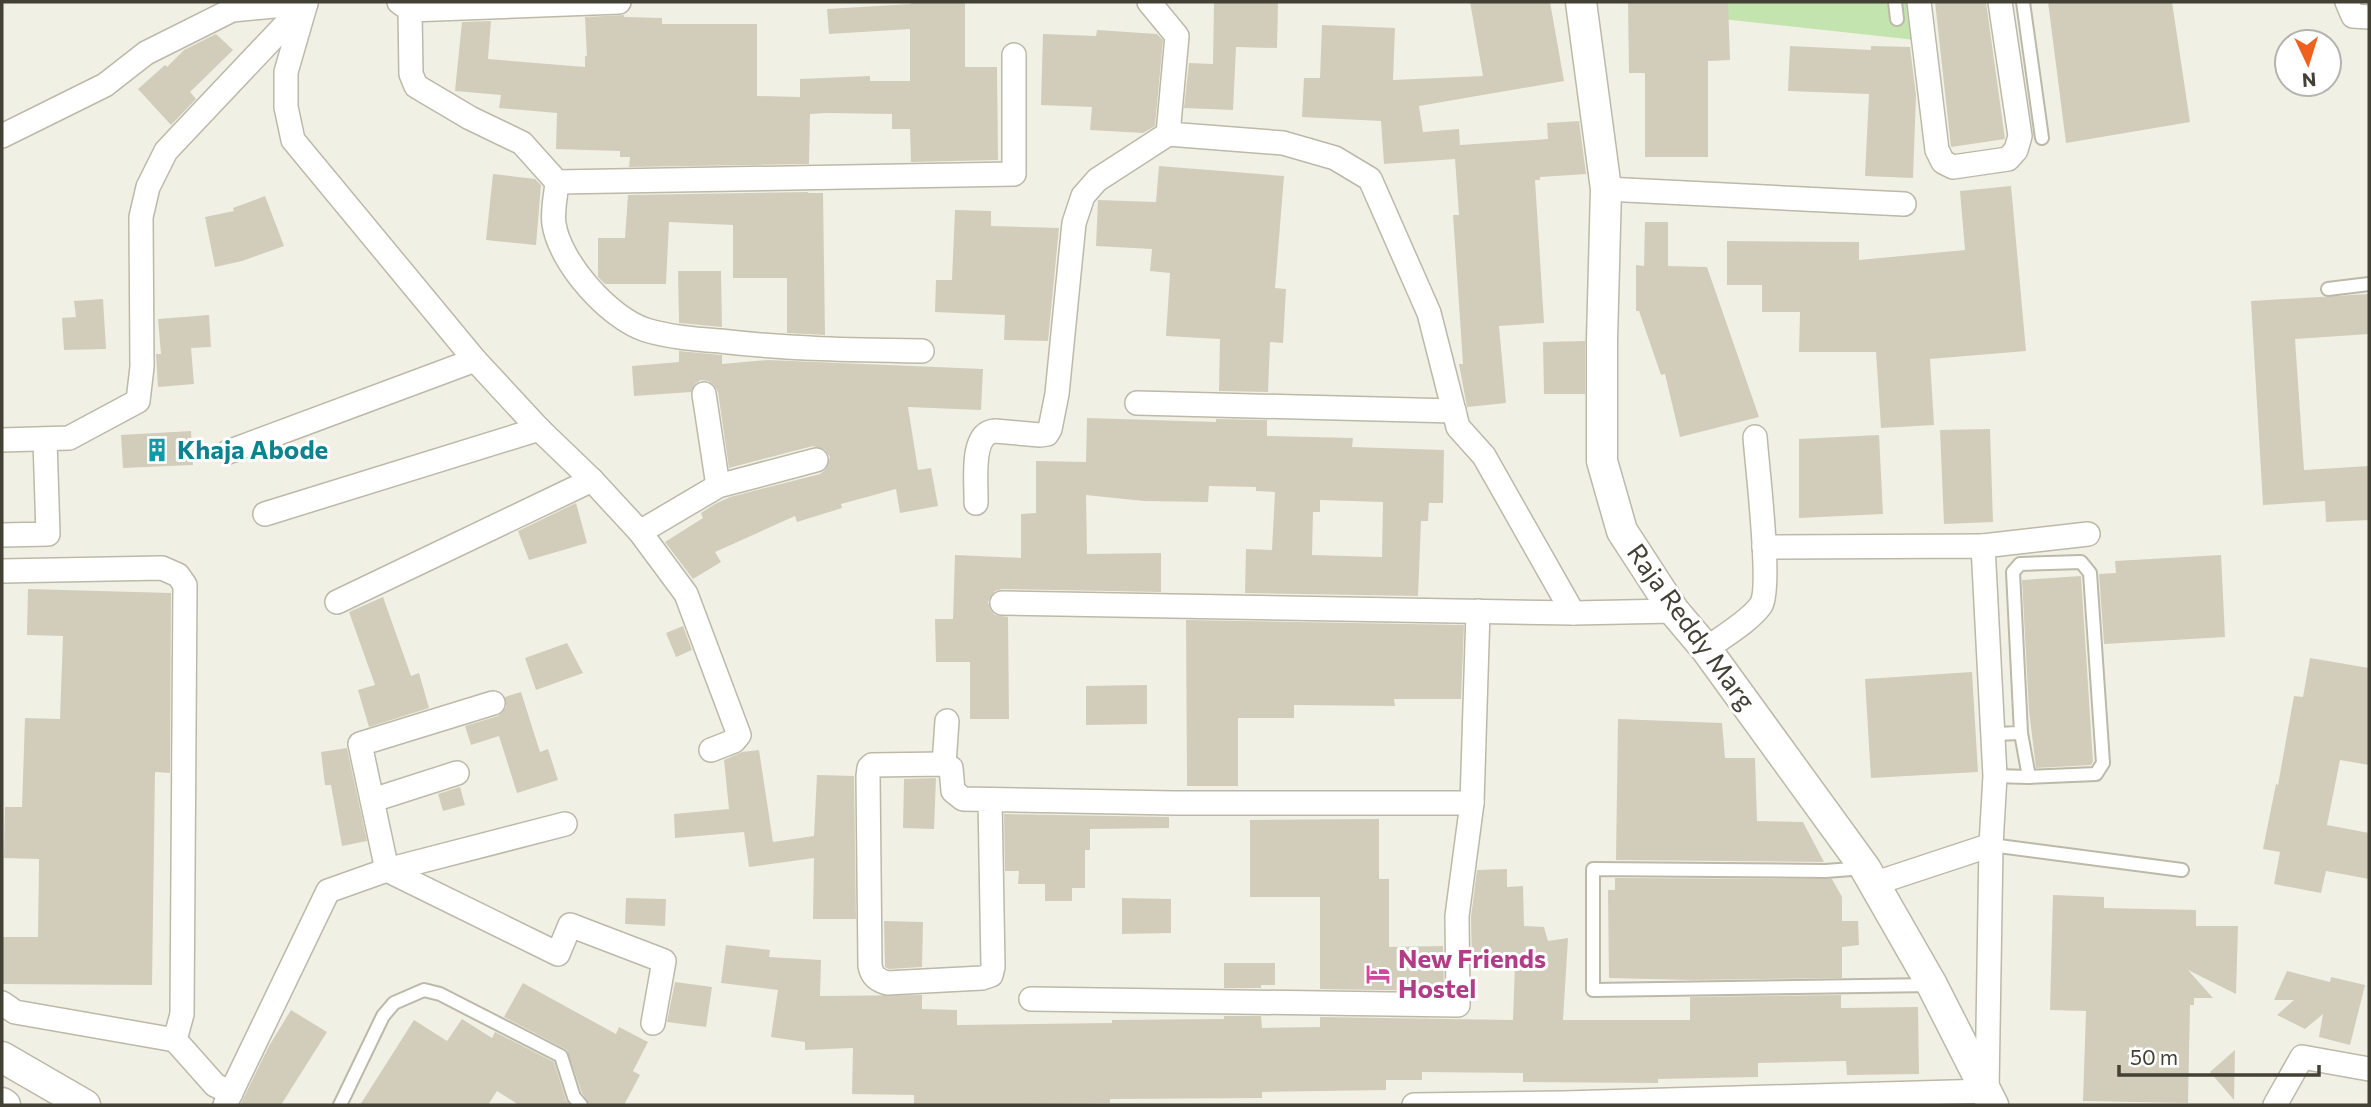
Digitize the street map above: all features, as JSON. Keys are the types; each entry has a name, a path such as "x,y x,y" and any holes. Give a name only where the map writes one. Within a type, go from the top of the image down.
{"street":[{"path":"2,136 105,85 146,53 232,10 307,2"},
{"path":"307,2 286,72 286,107 293,140 475,360 640,532 686,594 738,726 739,735 734,741 711,750"},
{"path":"2,440 69,438 138,401 142,367 141,217 148,187 166,151 307,2"},
{"path":"619,2 405,6 411,74 416,86 470,118 522,143 557,182 554,224 564,253 589,289 617,313 644,329 680,337 778,348 922,351"},
{"path":"1149,2 1177,36 1168,134"},
{"name":"Raja Reddy Marg","path":"1581,2 1606,189 1602,461 1622,531 1674,611 1706,649 1869,876 1932,985 1990,1098"},
{"path":"1919,2 1937,150 1943,162 1953,167 2008,159 2017,150 2020,136 2000,2"},
{"path":"2347,2 2353,16 2369,17"},
{"path":"557,182 1014,174 1014,55"},
{"path":"976,503 977,451 983,436 995,431 1040,435 1047,434 1050,429 1057,394 1074,223 1083,196 1097,180 1168,134 1283,143 1335,158 1370,179 1429,313 1458,427 1484,456 1573,613"},
{"path":"1606,189 1904,204"},
{"path":"228,452 475,360"},
{"path":"704,394 718,486"},
{"path":"1137,403 1454,411"},
{"path":"265,514 539,429"},
{"path":"1706,649 1760,606 1765,597 1764,547 1755,437"},
{"path":"2,535 48,534 45,440"},
{"path":"640,532 718,486 816,460"},
{"path":"337,602 592,480"},
{"path":"1764,547 1983,546 2088,534"},
{"path":"1414,1105 1990,1098 1991,845 1995,776 1983,546"},
{"path":"2,571 162,568 178,575 185,585 183,1014 175,1041"},
{"path":"1002,603 1573,613 1674,611"},
{"path":"1031,999 1458,1005 1457,916 1472,803 1478,611"},
{"path":"387,870 360,744 493,704"},
{"path":"944,764 947,721"},
{"path":"990,800 991,975 982,978 887,983 879,981 872,974 870,966 868,771 873,765 944,764 951,768 953,791 963,799 1472,803"},
{"path":"373,800 457,773"},
{"path":"2,1003 15,1012 175,1041 228,1099 328,891 387,870 565,824"},
{"path":"1869,876 1991,845"},
{"path":"387,870 558,954 570,925 664,961 653,1023"},
{"path":"2275,1105 2302,1057 2369,1069"},
{"path":"2,1058 85,1105"}],"lane":[{"path":"1895,2 1897,19"},
{"path":"2023,2 2042,138"},
{"path":"2328,289 2369,284"},
{"path":"1995,776 2029,777 2096,774 2103,763 2090,573 2081,562 2020,564 2012,572 2021,733 2029,777"},
{"path":"1993,734 2021,733"},
{"path":"1991,845 2182,870"},
{"path":"1869,876 1826,871 1593,869 1593,990 1932,985"},
{"path":"340,1105 383,1016 394,1003 424,990 440,994 561,1056 574,1097 581,1105"}],"green space":[{"path":"1723,2 1923,2 1925,41 1722,19"}],"building":[{"path":"911,2 965,2 965,67 997,67 998,160 911,162 910,129 892,129 892,114 826,113 810,114 809,164 629,167 630,157 620,157 620,151 556,149 557,113 499,108 501,95 455,91 462,22 491,21 488,59 585,67 585,17 624,15 662,18 662,24 757,24 757,96 800,97 800,79 870,76 870,81 910,81 910,29 829,34 827,9"},
{"path":"1214,2 1278,3 1277,48 1236,47 1233,110 1184,108 1189,63 1213,64"},
{"path":"1470,2 1550,2 1564,81 1419,106 1423,132 1459,129 1460,145 1548,139 1547,123 1579,121 1586,174 1540,177 1540,180 1535,180 1544,323 1499,326 1506,403 1467,407 1459,364 1463,364 1453,215 1459,215 1455,159 1384,164 1381,121 1302,117 1304,78 1320,78 1322,25 1395,28 1393,80 1483,76"},
{"path":"1628,2 1728,2 1730,60 1708,61 1708,157 1645,157 1645,73 1629,73"},
{"path":"1935,2 1986,2 2005,139 1951,147"},
{"path":"2048,2 2172,2 2190,122 2066,143"},
{"path":"1097,30 1157,34 1163,40 1155,126 1143,133 1090,130 1092,107 1041,105 1043,34 1096,36"},
{"path":"216,34 233,50 190,92 196,99 171,125 138,89 184,50"},
{"path":"1790,46 1871,50 1871,46 1910,47 1916,95 1913,178 1865,176 1869,94 1788,91"},
{"path":"1159,166 1284,176 1275,288 1286,289 1283,343 1270,342 1268,392 1219,391 1220,339 1166,336 1170,273 1150,271 1152,249 1096,246 1098,200 1156,202"},
{"path":"493,174 535,179 541,185 536,245 486,240"},
{"path":"2011,186 2026,351 1930,359 1934,425 1881,428 1876,352 1799,352 1800,312 1762,312 1762,285 1727,285 1727,241 1859,242 1859,260 1965,250 1960,191"},
{"path":"823,193 825,335 787,333 787,278 733,278 733,225 669,222 666,284 605,284 598,277 598,238 625,238 628,195"},
{"path":"265,196 284,246 242,261 215,267 205,217 234,211 233,208"},
{"path":"955,210 991,211 991,226 1059,228 1048,341 1004,340 1005,315 935,312 936,280 952,280"},
{"path":"1645,222 1668,222 1668,266 1707,267 1759,417 1680,437 1665,374 1661,375 1639,311 1636,311 1636,265 1644,266"},
{"path":"678,271 721,271 722,327 679,323"},
{"path":"2369,294 2369,334 2295,339 2304,470 2369,466 2369,520 2326,522 2325,501 2263,505 2251,301"},
{"path":"103,299 106,349 64,350 62,318 76,317 74,301"},
{"path":"209,315 211,347 191,348 194,384 158,387 156,354 161,354 158,319"},
{"path":"1585,341 1585,394 1544,394 1543,342"},
{"path":"679,351 722,355 722,364 768,360 983,369 981,410 908,407 918,470 931,468 938,506 900,513 896,489 841,504 842,508 797,522 795,516 715,552 721,562 693,579 665,542 703,518 701,513 715,504 730,497 820,474 826,469 830,457 825,450 813,446 729,468 718,392 714,385 701,380 691,392 634,396 632,366 679,362"},
{"path":"1087,418 1216,422 1216,419 1267,420 1267,436 1353,438 1352,447 1444,450 1443,503 1429,503 1428,521 1421,521 1418,596 1245,593 1246,549 1272,550 1275,492 1256,491 1256,487 1209,486 1208,502 1144,501 1086,495 1087,554 1161,553 1161,592 995,591 988,602 990,609 995,615 1008,617 1009,719 970,719 970,662 936,662 935,619 953,619 955,555 1021,558 1021,514 1036,513 1036,461 1086,462","holes":["1320,500 1383,502 1382,557 1312,555 1313,512 1320,512"]},
{"path":"1990,429 1993,522 1944,524 1940,430"},
{"name":"Khaja Abode","path":"191,431 193,465 123,468 121,435"},
{"path":"1879,435 1883,514 1799,518 1799,439"},
{"path":"576,503 587,543 529,560 518,531"},
{"path":"2221,555 2225,637 2104,644 2099,574 2116,573 2115,561"},
{"path":"2081,576 2093,762 2091,765 2036,768 2029,711 2022,580"},
{"path":"28,589 171,593 170,773 155,772 152,985 2,984 2,937 38,937 39,859 4,858 5,807 22,807 25,718 60,719 63,636 27,635"},
{"path":"383,597 411,676 419,673 429,708 369,727 358,690 375,685 349,612"},
{"path":"1186,620 1464,625 1461,699 1394,699 1395,706 1294,705 1294,718 1238,718 1238,786 1187,786"},
{"path":"683,626 692,650 676,657 666,633"},
{"path":"567,643 583,673 536,690 525,658"},
{"path":"2310,658 2369,668 2369,765 2340,760 2327,825 2369,833 2369,879 2326,871 2321,893 2274,884 2280,852 2263,849 2294,696 2303,697"},
{"path":"1972,672 1978,772 1871,778 1865,679"},
{"path":"1147,685 1147,724 1086,725 1086,686"},
{"path":"521,692 540,752 548,749 558,780 517,793 499,736 471,745 465,726 498,716 506,707 505,697"},
{"path":"1618,719 1722,723 1725,758 1755,758 1757,821 1803,822 1824,862 1616,860"},
{"path":"347,748 367,841 342,846 331,785 325,785 321,752"},
{"path":"759,750 773,842 814,836 817,775 854,776 856,919 813,919 814,858 749,867 744,832 675,838 674,814 729,809 724,760 742,752"},
{"path":"936,778 934,829 903,828 904,779"},
{"path":"460,787 465,805 443,811 438,794"},
{"path":"1004,814 1169,817 1169,828 1090,829 1090,850 1085,850 1085,888 1072,888 1072,901 1045,901 1045,884 1018,884 1019,871 1005,871"},
{"path":"1379,819 1379,879 1389,879 1389,947 1443,946 1444,991 1320,989 1320,897 1250,897 1250,820"},
{"path":"1507,869 1507,887 1523,886 1524,926 1544,927 1548,941 1568,938 1563,1020 1690,1020 1690,997 1841,995 1841,1008 1918,1007 1919,1074 1847,1075 1846,1061 1758,1063 1758,1077 1658,1079 1658,1083 1523,1082 1523,1073 1422,1072 1422,1080 1386,1080 1386,1090 1262,1092 1262,1098 1110,1099 1110,1103 914,1105 914,1095 852,1094 853,1048 805,1050 805,1042 771,1037 778,990 721,983 726,945 770,950 769,957 821,960 820,996 922,995 922,1009 957,1010 957,1025 1112,1023 1112,1020 1224,1019 1224,1016 1261,1016 1262,1028 1320,1027 1320,1017 1513,1020 1515,964 1472,962 1471,917 1477,870"},
{"path":"1615,878 1832,879 1842,897 1842,921 1858,921 1859,945 1842,947 1842,978 1609,978 1608,890 1615,890"},
{"path":"2053,895 2104,897 2104,908 2196,910 2196,926 2238,926 2236,994 2188,970 2213,998 2194,998 2194,1005 2190,1005 2188,1103 2083,1101 2086,1011 2050,1010"},
{"path":"626,898 666,899 665,926 625,924"},
{"path":"1122,898 1171,899 1171,933 1122,934"},
{"path":"884,921 923,922 922,967 885,967"},
{"path":"1224,963 1275,963 1275,985 1261,985 1261,988 1224,988"},
{"path":"2287,971 2330,982 2331,977 2365,985 2350,1045 2319,1037 2323,1014 2305,1029 2277,1015 2294,1000 2274,1000"},
{"path":"675,982 712,987 706,1027 667,1022"},
{"path":"523,983 616,1034 619,1027 648,1042 633,1071 640,1075 624,1105 590,1105 582,1093 567,1050 504,1017"},
{"path":"291,1010 327,1032 281,1105 240,1105 269,1046"},
{"path":"462,1019 492,1038 495,1032 554,1062 570,1105 519,1105 497,1091 488,1105 360,1105 414,1020 447,1041"},
{"path":"2235,1050 2234,1100 2210,1072"}],"place":[{"name":"Khaja Abode","path":"157,450"},
{"name":"New Friends Hostel","path":"1378,974"}]}
